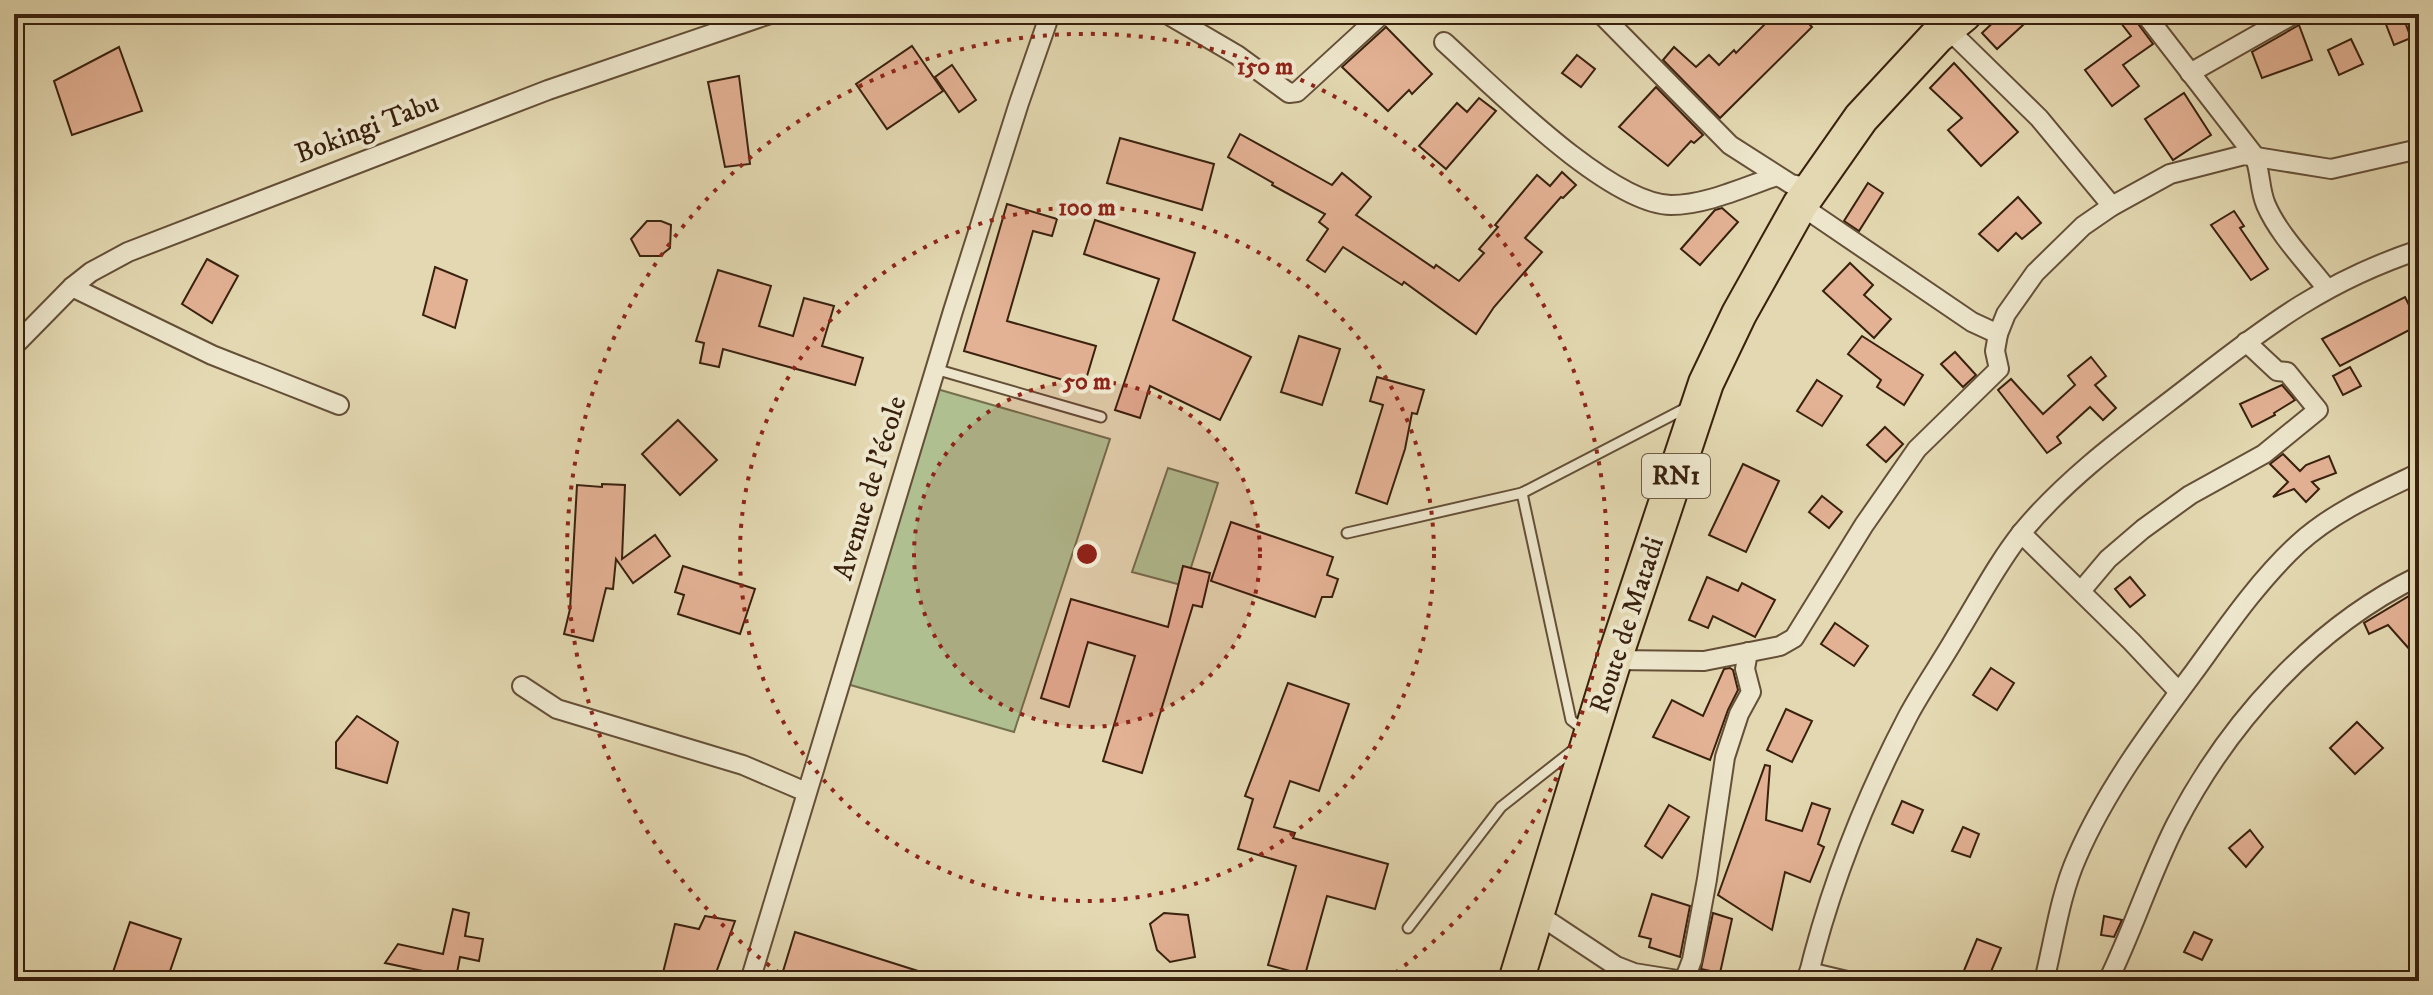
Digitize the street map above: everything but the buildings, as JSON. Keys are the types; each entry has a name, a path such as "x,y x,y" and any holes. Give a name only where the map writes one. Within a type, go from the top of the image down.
{"highway":[{"name":"Route de Matadi","path":"1516,981 1614,660 1706,383 1739,314 1806,197 1861,118 1937,36 1956,22"}],"street":[{"name":"Bokingi Tabu","path":"14,346 72,287 91,272 128,252 548,90 770,14"},
{"name":"Avenue de l'école","path":"750,981 935,369 1050,14"},
{"path":"1167,14 1237,55 1289,93 1297,92 1382,14"},
{"path":"1601,14 1730,145 1791,184 1961,315 1998,334"},
{"path":"2145,14 2254,155 2260,168 2264,201 2272,217 2327,289"},
{"path":"2190,73 2294,14"},
{"path":"1956,22 2112,206"},
{"path":"1444,42 1552,137 1627,193 1655,203 1673,205 1699,201 1777,176"},
{"path":"1614,660 1704,661 1780,646 1794,638 1864,525 1917,449 1999,369 1995,351 1998,334 2006,314 2035,273 2083,226 2112,206 2170,174 2221,160 2254,155 2331,169 2419,149"},
{"path":"1847,981 1808,976 1832,889 1909,714 2021,533 2069,484 2126,436 2291,309 2343,279 2419,250"},
{"path":"72,287 212,355 339,405"},
{"path":"2081,591 2108,559 2143,529 2190,495 2264,454 2318,410 2287,372 2277,371 2246,342"},
{"path":"2044,981 2076,860 2091,828 2139,749 2179,692 2268,576 2298,544 2329,520 2419,473"},
{"path":"2021,533 2179,692"},
{"path":"2108,981 2176,824 2209,768 2251,713 2298,661 2345,620 2391,589 2419,576"},
{"path":"1536,913 1632,977 1684,981 1692,960 1707,879 1725,757 1739,714 1751,692 1745,669 1748,652"},
{"path":"522,686 557,709 743,765 806,792"}],"lane":[{"path":"935,369 1101,417"},
{"path":"1347,533 1522,493 1700,401"},
{"path":"1408,928 1501,807 1591,736 1571,720 1522,493"}],"green space":[{"path":"937,389 1110,439 1014,732 847,684"},
{"path":"1168,468 1218,483 1185,586 1132,572"}]}
